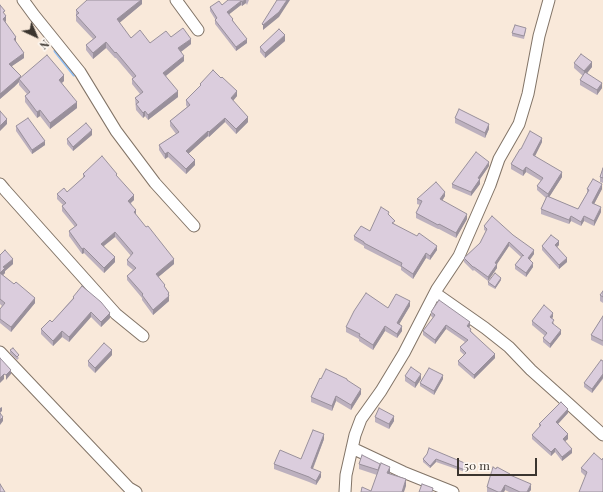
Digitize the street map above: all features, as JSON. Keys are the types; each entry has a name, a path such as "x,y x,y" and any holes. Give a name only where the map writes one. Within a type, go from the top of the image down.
{"street":[{"path":"23,0 80,72 116,131 155,183 194,226"},
{"path":"176,0 198,30"},
{"path":"345,492 346,475 355,434 361,419 381,391 404,353 435,293 459,256 490,185 499,159 519,124 528,94 539,36 549,0"},
{"path":"0,184 116,314 143,336"},
{"path":"435,293 485,328 509,347 531,370 603,435"},
{"path":"0,352 129,488 136,492"},
{"path":"352,448 403,472 453,492"}],"building":[{"path":"87,0 141,0 117,19 131,38 140,30 150,43 166,31 171,37 183,28 191,39 178,48 184,56 163,73 178,91 148,115 145,111 143,113 136,104 139,102 135,98 143,92 132,79 136,76 116,52 115,53 106,42 93,53 86,45 96,37 76,15 79,13 76,10"},
{"path":"228,0 245,0 242,2 241,1 227,12 247,39 236,47 215,20 217,18 210,7 219,1 222,5"},
{"path":"277,0 287,0 279,12 263,25 262,24"},
{"path":"0,5 5,11 3,12 6,16 3,19 16,37 14,39 24,53 9,64 21,76 0,94"},
{"path":"515,25 526,28 524,36 512,33"},
{"path":"279,29 285,35 265,53 260,47"},
{"path":"581,54 592,62 584,71 574,63"},
{"path":"47,55 64,75 59,80 77,102 50,123 40,110 37,112 25,96 30,92 19,79"},
{"path":"213,70 237,91 231,98 248,117 236,129 225,118 209,132 208,131 186,151 195,160 186,169 168,152 165,154 159,145 179,132 170,121 190,105 186,100"},
{"path":"585,72 602,83 597,90 580,80"},
{"path":"459,109 489,124 485,133 455,118"},
{"path":"0,111 7,119 0,126"},
{"path":"28,118 45,141 32,150 16,126"},
{"path":"86,123 92,130 73,147 67,139"},
{"path":"530,131 542,138 533,155 562,172 548,194 537,186 543,178 526,167 523,171 511,164"},
{"path":"476,152 489,162 478,178 480,179 471,192 452,184"},
{"path":"102,156 117,174 116,175 134,195 128,201 136,210 134,212 146,227 148,226 174,259 156,274 165,285 164,286 169,293 169,296 153,310 142,295 143,294 127,276 136,268 127,260 133,253 115,232 101,244 115,257 104,268 84,248 82,249 69,231 77,225 62,206 66,203 57,194 64,188 67,192 85,176 83,174"},
{"path":"603,168 603,178 600,177"},
{"path":"593,179 602,184 592,203 601,207 594,221 584,216 581,222 571,216 569,220 541,209 547,196 578,209 589,190 587,189"},
{"path":"436,182 445,192 440,199 467,214 456,233 416,213 422,201 417,199"},
{"path":"381,207 389,212 388,214 395,221 392,223 417,236 419,233 437,246 430,256 426,253 413,274 401,266 402,263 354,236 361,226 370,231"},
{"path":"492,216 513,235 534,250 528,258 533,263 526,273 515,265 523,255 509,242 495,263 497,264 488,277 473,267 464,258 480,243 487,229 484,226"},
{"path":"551,235 559,241 555,245 567,258 559,265 542,246"},
{"path":"5,250 13,259 3,267 5,268 0,273 0,255"},
{"path":"0,273 14,284 16,282 35,298 11,327 0,319 0,309 5,303 0,299"},
{"path":"495,273 501,278 495,287 488,282"},
{"path":"82,286 101,302 110,313 101,322 91,312 69,337 62,331 53,341 41,329 50,320 52,322 74,298 73,297"},
{"path":"366,293 388,308 396,294 410,301 397,323 402,326 397,334 385,326 373,345 359,336 360,334 346,327 354,311"},
{"path":"439,300 470,322 467,326 471,329 470,331 495,354 474,375 458,361 466,353 460,347 468,340 446,325 435,340 423,331 435,315 431,312"},
{"path":"544,305 553,313 550,317 554,320 552,323 561,330 550,344 543,338 547,333 532,321"},
{"path":"603,316 603,341 591,335"},
{"path":"104,343 112,350 95,368 88,361"},
{"path":"13,348 19,355 17,357 10,350"},
{"path":"0,358 11,370 0,378"},
{"path":"601,360 603,361 603,374 592,389 584,383"},
{"path":"411,367 421,374 415,383 405,376"},
{"path":"429,368 443,375 434,391 420,383"},
{"path":"326,369 347,379 361,389 351,405 336,396 332,406 311,397"},
{"path":"561,402 568,409 556,422 568,434 563,439 572,449 562,457 555,448 551,452 532,435 541,425 539,424"},
{"path":"379,408 394,416 389,424 375,417"},
{"path":"0,413 3,417 0,420"},
{"path":"313,430 324,434 311,468 321,472 316,481 274,464 280,450 301,459"},
{"path":"429,448 467,464 465,470 436,459 430,466 423,459"},
{"path":"594,453 602,460 603,458 603,492 579,492 587,472 581,468"},
{"path":"362,455 380,464 378,470 359,464"},
{"path":"381,463 390,467 387,473 406,479 402,492 361,492 362,487 371,491"},
{"path":"493,467 496,469 497,467 510,475 531,484 527,492 520,492 505,485 501,492 487,487"},
{"path":"0,484 5,492 0,492"},
{"path":"422,484 433,488 432,492 419,492"}],"waterway":[{"path":"55,51 74,75"}]}
